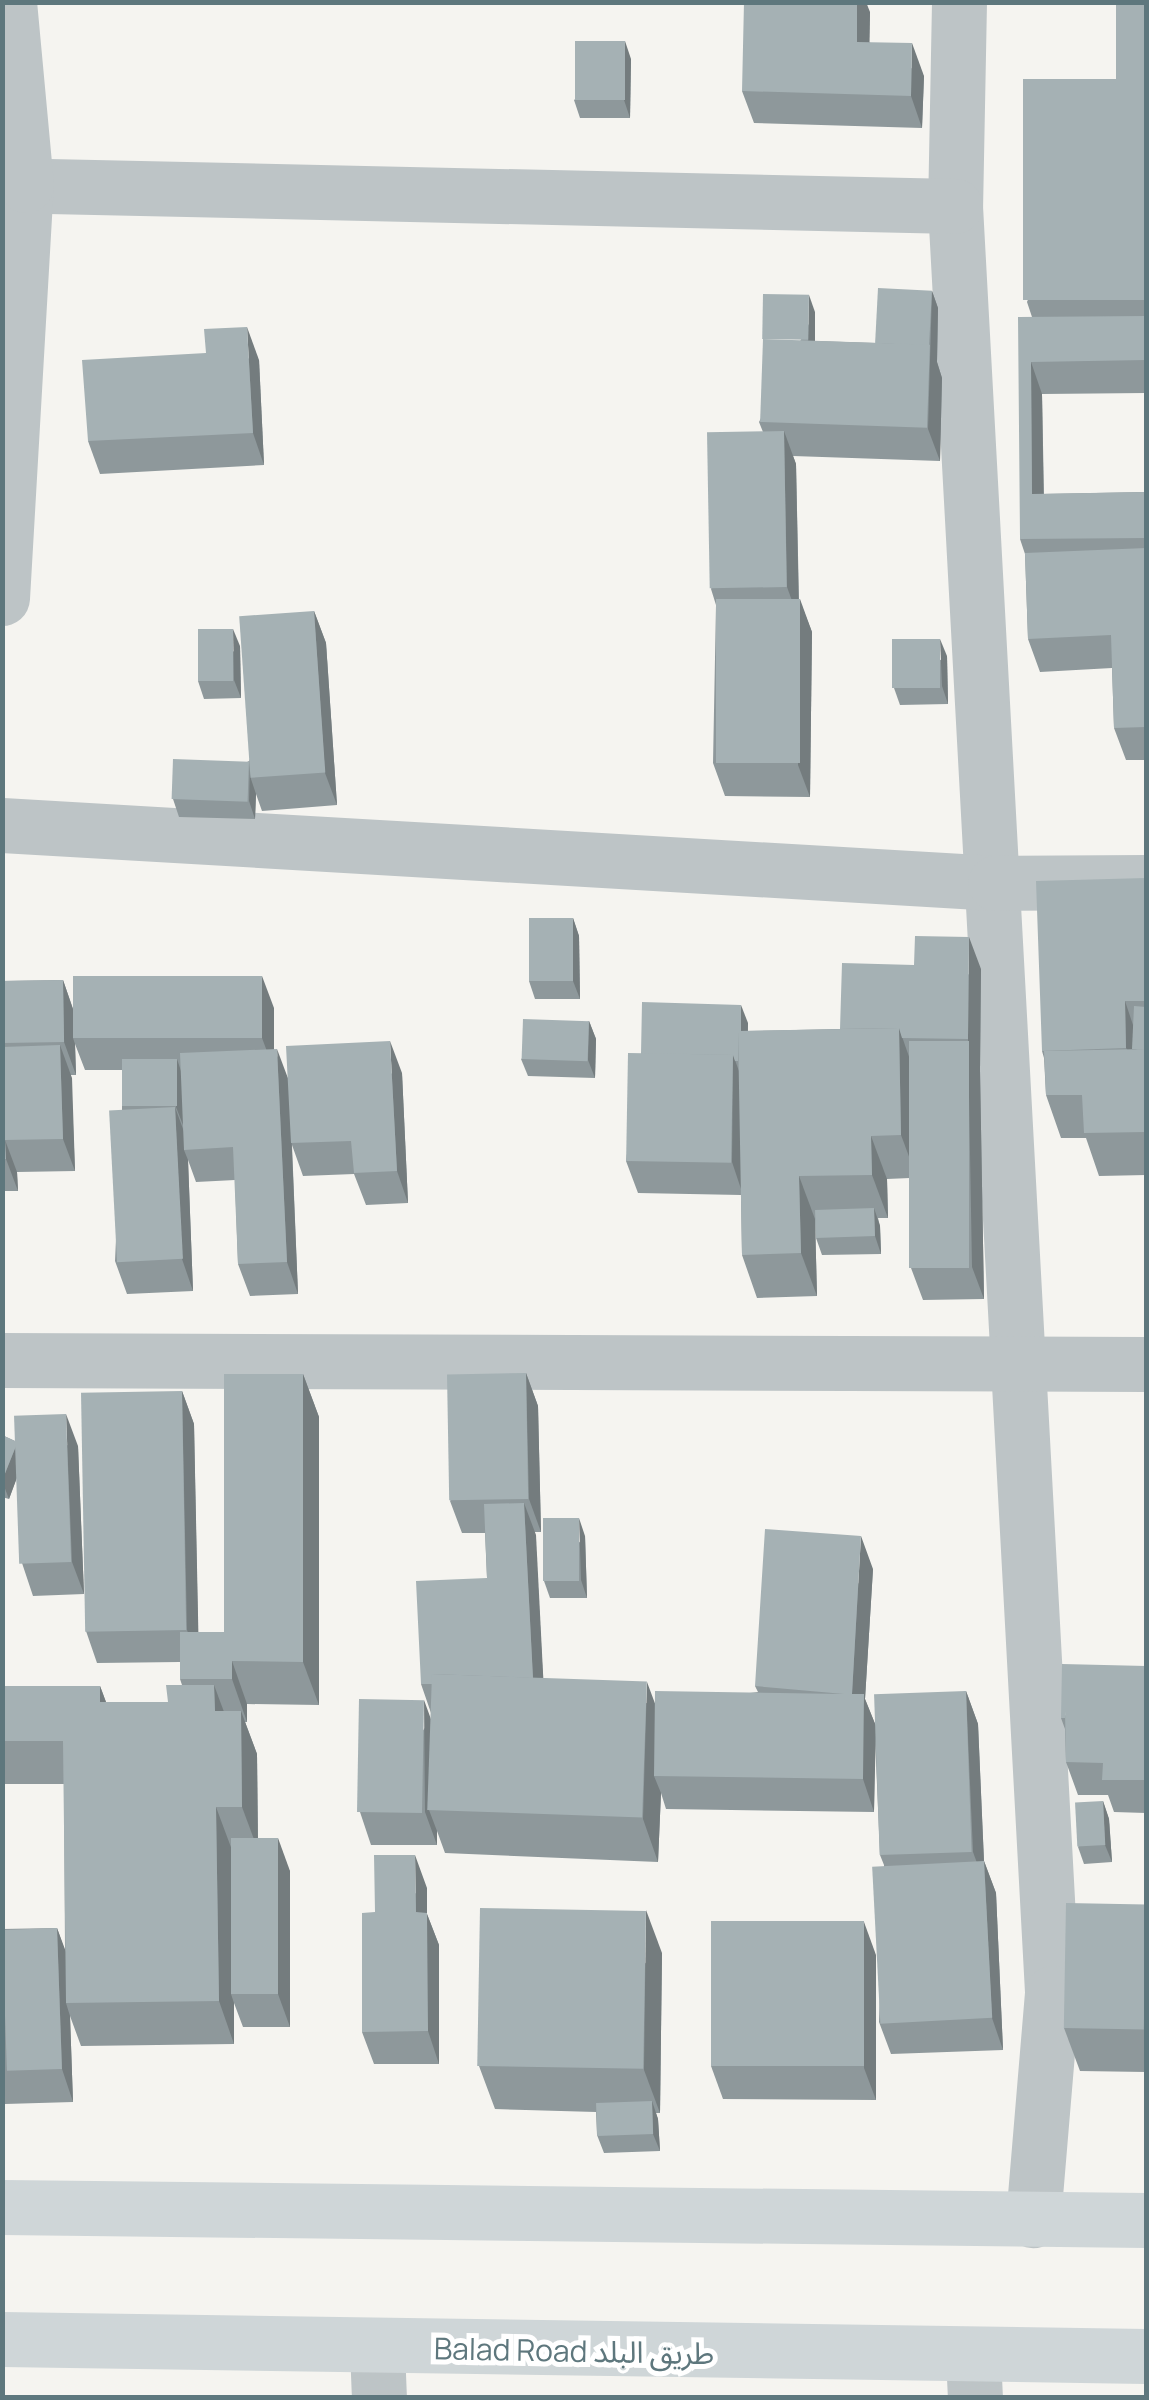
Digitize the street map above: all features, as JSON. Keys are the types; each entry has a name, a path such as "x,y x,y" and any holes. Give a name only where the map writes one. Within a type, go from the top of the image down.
{"highway":[{"path":"2,2207 1146,2220"},
{"name":"Balad Road طريق البلد","path":"2,2339 378,2373 974,2377 1146,2356"}],"street":[{"path":"2,598 14,185 8,2"},
{"path":"960,2 955,206 996,883 1052,1993 1034,2220"},
{"path":"14,185 955,206"},
{"path":"2,826 996,883 1146,882"},
{"path":"2,1360 1020,1368 1146,1364"}],"building":[{"path":"744,2 857,2 857,42 912,43 911,96 742,91"},
{"path":"1116,2 1146,2 1146,79 1116,79"},
{"path":"575,41 625,41 625,100 575,100"},
{"path":"1023,79 1146,79 1146,300 1023,300"},
{"path":"878,288 932,291 929,346 875,343"},
{"path":"763,294 809,295 808,340 762,339"},
{"path":"1146,316 1146,360 1031,362 1032,494 1146,492 1146,538 1020,539 1018,317"},
{"path":"247,327 253,433 88,441 82,360 206,353 204,329"},
{"path":"763,339 930,345 927,428 760,422"},
{"path":"784,431 787,587 710,588 707,432"},
{"path":"1146,548 1146,727 1114,728 1111,635 1028,639 1025,553"},
{"path":"716,599 800,599 800,763 716,763"},
{"path":"314,611 325,773 250,778 239,616"},
{"path":"198,629 233,629 233,681 198,681"},
{"path":"892,639 940,639 940,688 892,688"},
{"path":"173,759 249,762 248,802 172,799"},
{"path":"1146,878 1146,1001 1125,1001 1126,1048 1042,1051 1036,881"},
{"path":"529,918 573,918 573,981 529,981"},
{"path":"915,936 969,937 968,1039 902,1038 899,1028 840,1029 842,963 914,965"},
{"path":"73,976 262,976 262,1038 73,1038"},
{"path":"63,980 64,1042 3,1043 2,981"},
{"path":"642,1002 741,1005 738,1061 733,1055 641,1054"},
{"path":"1134,1006 1146,1007 1146,1049 1132,1049"},
{"path":"523,1019 589,1021 588,1061 522,1059"},
{"path":"899,1028 901,1135 871,1136 872,1175 799,1176 801,1253 742,1255 738,1031"},
{"path":"390,1041 397,1171 354,1173 351,1141 291,1143 286,1046"},
{"path":"909,1041 969,1041 969,1268 909,1268"},
{"path":"60,1045 63,1139 5,1140 6,1159 2,1159 2,1047"},
{"path":"277,1049 287,1262 238,1264 233,1147 184,1150 180,1053"},
{"path":"1146,1049 1146,1132 1084,1133 1082,1095 1046,1095 1044,1051"},
{"path":"628,1053 733,1055 731,1163 626,1161"},
{"path":"122,1059 177,1059 177,1106 122,1106"},
{"path":"175,1107 183,1259 117,1262 109,1110"},
{"path":"874,1208 875,1236 816,1238 815,1210"},
{"path":"526,1373 528,1499 449,1500 447,1374"},
{"path":"224,1374 303,1374 303,1662 232,1661 232,1679 180,1679 180,1632 224,1632"},
{"path":"182,1391 186,1630 85,1632 81,1393"},
{"path":"66,1414 71,1562 19,1564 14,1416"},
{"path":"2,1435 15,1441 16,1446 2,1481"},
{"path":"524,1503 533,1678 432,1674 432,1684 421,1684 416,1581 487,1578 484,1504"},
{"path":"543,1518 579,1518 579,1581 543,1581"},
{"path":"765,1529 861,1536 852,1694 864,1694 863,1779 654,1776 655,1691 844,1694 755,1686"},
{"path":"1062,1664 1146,1666 1146,1711 1065,1711 1065,1718 1061,1718"},
{"path":"432,1674 647,1682 642,1817 427,1810"},
{"path":"166,1685 214,1685 215,1711 241,1711 242,1807 216,1807 219,2001 66,2003 63,1741 2,1741 2,1686 100,1686 100,1702 168,1702"},
{"path":"966,1691 972,1852 880,1855 874,1694"},
{"path":"359,1699 424,1700 422,1813 357,1812"},
{"path":"1065,1711 1146,1711 1146,1780 1102,1780 1103,1763 1066,1762"},
{"path":"1103,1801 1105,1845 1077,1846 1075,1802"},
{"path":"231,1838 278,1838 278,1994 231,1994"},
{"path":"374,1855 415,1855 416,1912 427,1913 428,2031 362,2032 362,1913 375,1912"},
{"path":"984,1861 992,2018 880,2024 872,1867"},
{"path":"1066,1903 1146,1904 1144,2029 1064,2028"},
{"path":"480,1908 646,1911 643,2069 477,2066"},
{"path":"711,1921 864,1921 864,2066 711,2066"},
{"path":"57,1928 62,2069 7,2071 2,1930"},
{"path":"652,2101 653,2134 597,2136 596,2103"}]}
